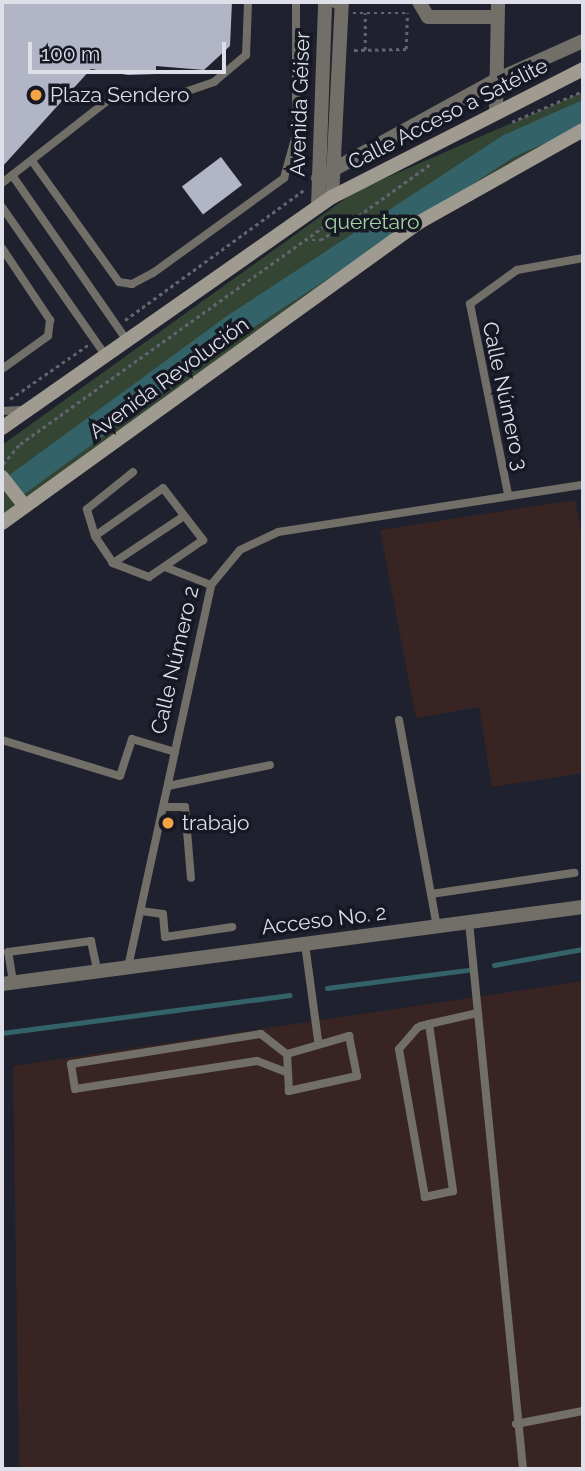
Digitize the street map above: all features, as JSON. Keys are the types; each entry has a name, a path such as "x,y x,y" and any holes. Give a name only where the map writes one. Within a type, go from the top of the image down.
{"main road":[{"name":"Calle Acceso a Satélite","path":"332,197 496,110 583,69"},
{"name":"Avenida Revolución","path":"2,523 22,503 360,267 418,223 583,130"},
{"path":"2,428 124,336 332,197"},
{"path":"2,439 50,404 57,386"},
{"path":"2,477 22,503"}],"street":[{"name":"Avenida Géiser","path":"318,207 325,2"},
{"name":"Avenida Géiser","path":"332,197 341,5"},
{"path":"421,9 497,9 496,110"},
{"path":"318,178 496,80 583,41"},
{"name":"Acceso No. 2","path":"7,983 583,907"}],"lane":[{"path":"2,183 112,97 182,93 214,82 246,55 248,2"},
{"path":"32,160 119,282 132,284 153,273 284,178 296,135 296,2"},
{"path":"12,175 124,336"},
{"path":"2,207 103,352"},
{"path":"2,248 50,320 48,336 29,353 2,369"},
{"name":"Calle Número 3","path":"508,494 470,304 517,270 583,258"},
{"path":"2,411 27,410"},
{"path":"96,536 163,488 203,540 149,577 113,563 96,536 87,509 133,472"},
{"name":"Calle Número 2","path":"128,967 211,585 240,550 278,531 508,494 583,485"},
{"path":"113,563 184,516"},
{"path":"165,567 211,585"},
{"path":"400,720 437,927"},
{"path":"2,740 120,776 132,739 175,751"},
{"path":"168,786 270,765"},
{"path":"163,807 184,807 191,878"},
{"path":"431,894 574,873"},
{"path":"141,911 163,914 165,937 232,927"},
{"path":"469,922 516,1424 523,1469"},
{"path":"7,983 8,952 91,942 97,970"},
{"path":"305,944 318,1040"},
{"path":"429,1024 453,1191 425,1197 399,1049 408,1034 429,1024 477,1013"},
{"path":"286,1072 257,1061 75,1089 71,1064 261,1034 287,1054"},
{"path":"349,1036 357,1076 289,1091 287,1054 318,1040 349,1036"},
{"path":"516,1424 583,1411"}],"path":[{"path":"341,5 365,13 407,13 421,9"},
{"path":"365,13 365,50 406,49 407,13"},
{"path":"503,125 583,90"},
{"path":"305,240 320,240 340,228 439,157"},
{"path":"2,466 20,444 323,227 340,228"}],"shaded area":[{"path":"575,500 583,541 583,773 492,787 479,707 416,718 380,530"},
{"path":"583,981 583,1469 19,1469 13,1066"}],"green space":[{"name":"queretaro","path":"583,92 583,139 512,167 115,442 2,529 2,445 356,191"}],"building":[{"name":"Plaza Sendero","path":"2,2 232,2 230,46 204,70 156,66 156,74 128,75 91,69 2,167"},
{"path":"221,157 242,185 203,214 182,186"}],"waterway":[{"path":"19,483 232,327 509,146 583,113"},
{"path":"494,965 583,949"},
{"path":"327,988 468,970"},
{"path":"2,1033 290,995"}],"place":[{"name":"Plaza Sendero","path":"36,95"},
{"name":"trabajo","path":"168,823"}]}
